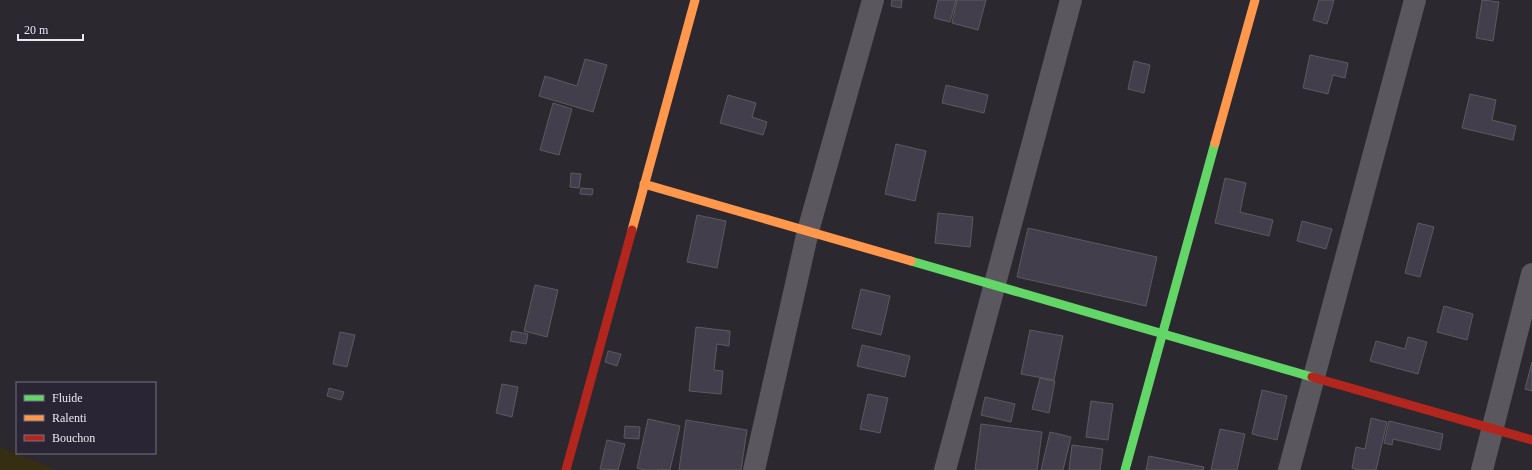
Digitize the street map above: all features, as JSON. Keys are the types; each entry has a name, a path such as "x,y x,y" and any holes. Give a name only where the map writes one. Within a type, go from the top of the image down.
{"street":[{"path":"566,470 694,0"},
{"path":"754,470 808,231 873,0"},
{"path":"945,470 1071,0"},
{"path":"1125,470 1255,0"},
{"path":"1289,470 1415,0"},
{"path":"644,184 1532,440"},
{"path":"1482,470 1532,274"}],"sand":[{"path":"0,447 57,470 0,470"}],"building":[{"path":"892,0 902,0 901,8 891,6"},
{"path":"938,0 956,0 950,22 934,18"},
{"path":"957,0 986,0 978,30 952,23"},
{"path":"1319,0 1334,0 1327,24 1313,20"},
{"path":"1482,0 1499,2 1493,41 1476,38"},
{"path":"1310,55 1348,63 1345,78 1333,75 1328,94 1303,88"},
{"path":"585,59 607,65 593,112 539,96 545,76 577,86"},
{"path":"1134,61 1150,65 1144,93 1128,89"},
{"path":"946,85 988,95 984,113 942,103"},
{"path":"1470,94 1496,100 1492,120 1516,126 1513,140 1462,128"},
{"path":"728,95 756,103 752,117 767,122 763,135 720,123"},
{"path":"553,103 572,109 559,155 540,150"},
{"path":"896,144 926,151 915,201 885,194"},
{"path":"571,173 581,174 579,188 570,187"},
{"path":"1225,178 1246,183 1240,212 1273,220 1269,236 1215,223"},
{"path":"581,188 593,189 592,195 580,194"},
{"path":"938,213 973,217 970,247 935,243"},
{"path":"697,215 726,221 717,268 687,262"},
{"path":"1302,221 1332,229 1326,249 1297,241"},
{"path":"1418,223 1434,227 1420,277 1405,273"},
{"path":"1028,228 1157,257 1146,306 1017,277"},
{"path":"535,285 558,290 547,337 524,331"},
{"path":"861,289 890,296 881,335 852,328"},
{"path":"1444,306 1473,314 1467,340 1437,332"},
{"path":"696,327 730,331 729,346 717,344 714,370 723,371 721,394 689,391"},
{"path":"1030,330 1063,336 1054,380 1021,374"},
{"path":"512,331 528,334 526,344 510,341"},
{"path":"340,332 355,335 347,367 333,364"},
{"path":"1408,337 1427,342 1418,374 1370,361 1376,341 1405,349"},
{"path":"862,345 910,356 905,377 857,366"},
{"path":"608,351 621,354 617,366 605,362"},
{"path":"1532,362 1532,391 1525,389"},
{"path":"1040,378 1055,381 1049,413 1032,409"},
{"path":"502,384 518,387 512,417 496,413"},
{"path":"329,388 344,392 341,400 327,396"},
{"path":"1262,390 1287,396 1277,440 1252,434"},
{"path":"868,394 888,398 880,433 860,429"},
{"path":"985,397 1015,404 1011,422 981,415"},
{"path":"1091,401 1113,404 1108,440 1086,437"},
{"path":"1371,418 1387,422 1376,470 1359,470 1352,468 1356,447 1365,449"},
{"path":"648,419 680,426 670,470 645,470 637,468"},
{"path":"686,420 747,430 741,470 679,470"},
{"path":"1389,421 1443,434 1440,450 1393,439 1392,445 1384,443"},
{"path":"981,424 1042,432 1037,470 975,470"},
{"path":"625,426 640,427 639,439 624,438"},
{"path":"1220,429 1245,434 1237,470 1211,470"},
{"path":"1050,432 1071,437 1063,470 1041,470"},
{"path":"607,440 625,444 618,470 600,469"},
{"path":"1072,445 1103,449 1100,470 1069,470"},
{"path":"1149,456 1204,467 1203,470 1146,470"}],"traffic: fast":[{"path":"1125,470 1215,143"},
{"path":"911,261 1312,377"}],"traffic: slow":[{"path":"632,230 695,0"},
{"path":"1215,143 1255,0"},
{"path":"644,184 911,261"}],"traffic: jam":[{"path":"566,470 632,230"},
{"path":"1312,377 1532,440"}]}
